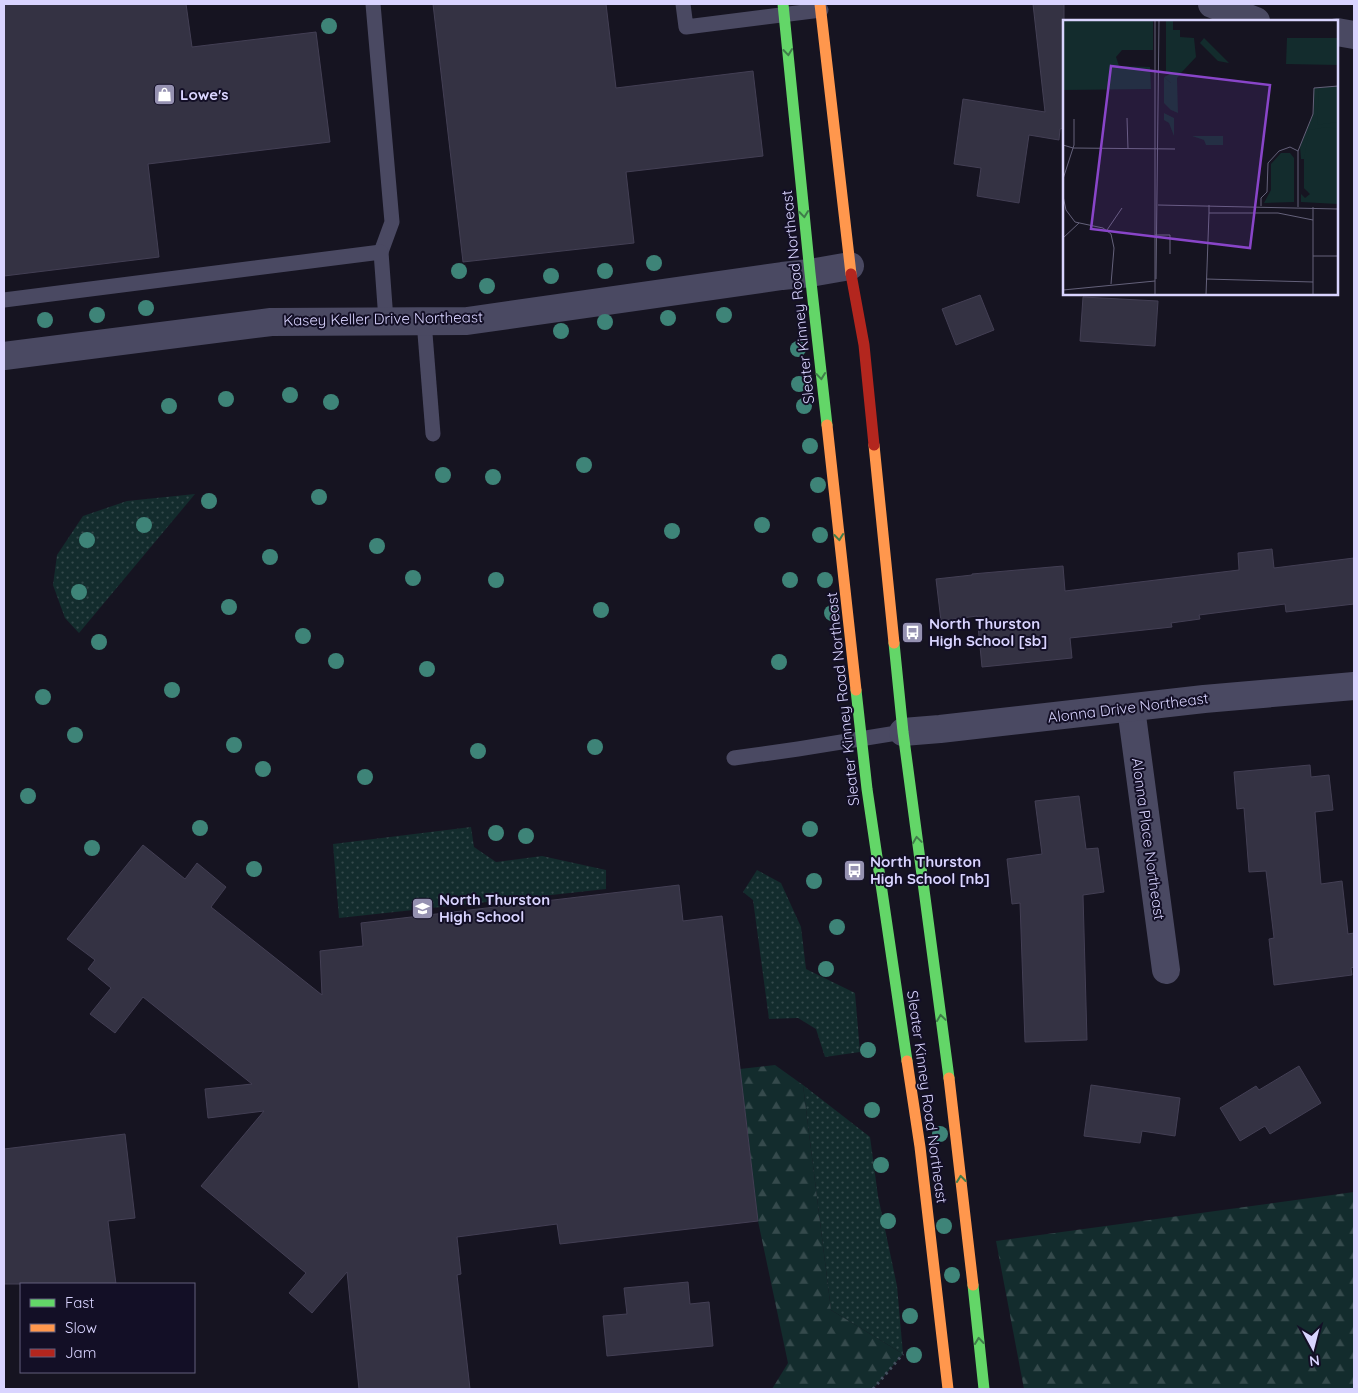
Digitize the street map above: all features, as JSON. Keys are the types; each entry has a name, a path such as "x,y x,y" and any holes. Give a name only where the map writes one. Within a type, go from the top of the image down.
{"street":[{"name":"Sleater Kinney Road Northeast","path":"820,7 850,266 864,345 903,732 955,1124 984,1389"},
{"name":"Sleater Kinney Road Northeast","path":"784,9 810,273 867,788 920,1147 948,1389"},
{"path":"1215,11 1252,20"},
{"path":"1338,32 1354,35"},
{"name":"Kasey Keller Drive Northeast","path":"4,356 271,322 467,320 850,266"},
{"name":"Alonna Drive Northeast","path":"903,732 1204,699 1354,686"},
{"name":"Alonna Place Northeast","path":"1131,708 1166,970"}],"lane":[{"path":"373,4 392,222 381,252 386,320"},
{"path":"683,4 686,27 784,9 820,7"},
{"path":"4,300 381,252"},
{"path":"424,321 433,434"},
{"path":"734,758 903,732"}],"path":[{"path":"873,1389 903,1354"}],"green space":[{"path":"195,494 79,633 65,618 53,585 57,555 83,516 127,501"},
{"path":"471,827 474,847 496,862 542,856 606,870 606,889 339,918 333,844"},
{"path":"757,870 781,883 801,927 806,969 855,993 860,1052 825,1057 816,1029 798,1018 769,1019 753,900 743,892"},
{"path":"775,1065 803,1085 831,1310 903,1354 873,1389 772,1389 788,1363 758,1221 740,1069"},
{"path":"803,1085 870,1137 878,1196 897,1286 903,1354 831,1310"},
{"path":"1354,1192 1354,1389 1024,1389 996,1241"}],"building":[{"name":"Lowe's","path":"4,4 186,4 192,47 316,32 330,142 148,164 159,257 4,276"},
{"path":"433,4 606,4 616,88 753,71 763,156 626,172 634,243 463,262"},
{"path":"1033,4 1064,4 1063,128 1060,129 1059,140 1029,135 1019,203 977,196 981,168 954,164 963,99 1045,112"},
{"path":"980,295 994,330 956,345 942,309"},
{"path":"1083,297 1158,301 1155,346 1080,341"},
{"path":"1272,549 1274,568 1354,558 1354,604 1286,612 1285,604 1199,615 1200,619 1171,623 1172,627 1070,638 1072,658 982,667 977,616 941,621 936,579 1063,566 1065,591 1239,570 1238,553"},
{"path":"1310,765 1311,777 1329,775 1333,810 1315,812 1321,884 1342,881 1348,934 1354,933 1354,967 1351,968 1352,975 1274,985 1269,939 1274,938 1266,871 1249,872 1244,808 1237,809 1234,772"},
{"path":"1079,796 1086,849 1098,848 1104,892 1083,895 1087,1040 1025,1042 1020,903 1012,904 1007,859 1042,854 1035,801"},
{"path":"143,845 185,879 197,863 226,887 211,907 322,995 320,951 363,946 361,923 679,885 683,921 722,916 758,1221 560,1244 557,1224 457,1237 461,1274 457,1275 470,1389 359,1389 347,1272 312,1313 289,1293 306,1273 201,1186 264,1111 208,1118 205,1089 252,1084 143,997 115,1033 90,1014 111,988 88,969 95,960 67,939"},
{"path":"1299,1066 1321,1103 1270,1134 1265,1126 1240,1141 1220,1108 1256,1086 1259,1090"},
{"path":"1091,1085 1180,1098 1175,1136 1142,1131 1140,1143 1084,1136"},
{"path":"125,1134 135,1218 108,1221 116,1283 4,1284 4,1149"},
{"path":"688,1282 690,1304 709,1302 713,1346 607,1356 603,1316 627,1314 624,1288"}],"traffic: fast":[{"path":"783,4 827,425"},
{"path":"894,643 903,732 949,1078"},
{"path":"856,690 867,789 907,1061"},
{"path":"973,1285 984,1389"}],"traffic: slow":[{"path":"820,4 851,274"},
{"path":"827,425 856,690"},
{"path":"874,445 894,643"},
{"path":"907,1061 920,1147 948,1389"},
{"path":"949,1078 973,1285"}],"traffic: jam":[{"path":"851,274 864,345 874,445"}],"place":[{"name":"Lowe's","path":"164,95"},
{"name":"North Thurston High School [sb]","path":"913,633"},
{"name":"North Thurston High School [nb]","path":"854,871"},
{"name":"North Thurston High School","path":"423,909"}]}
